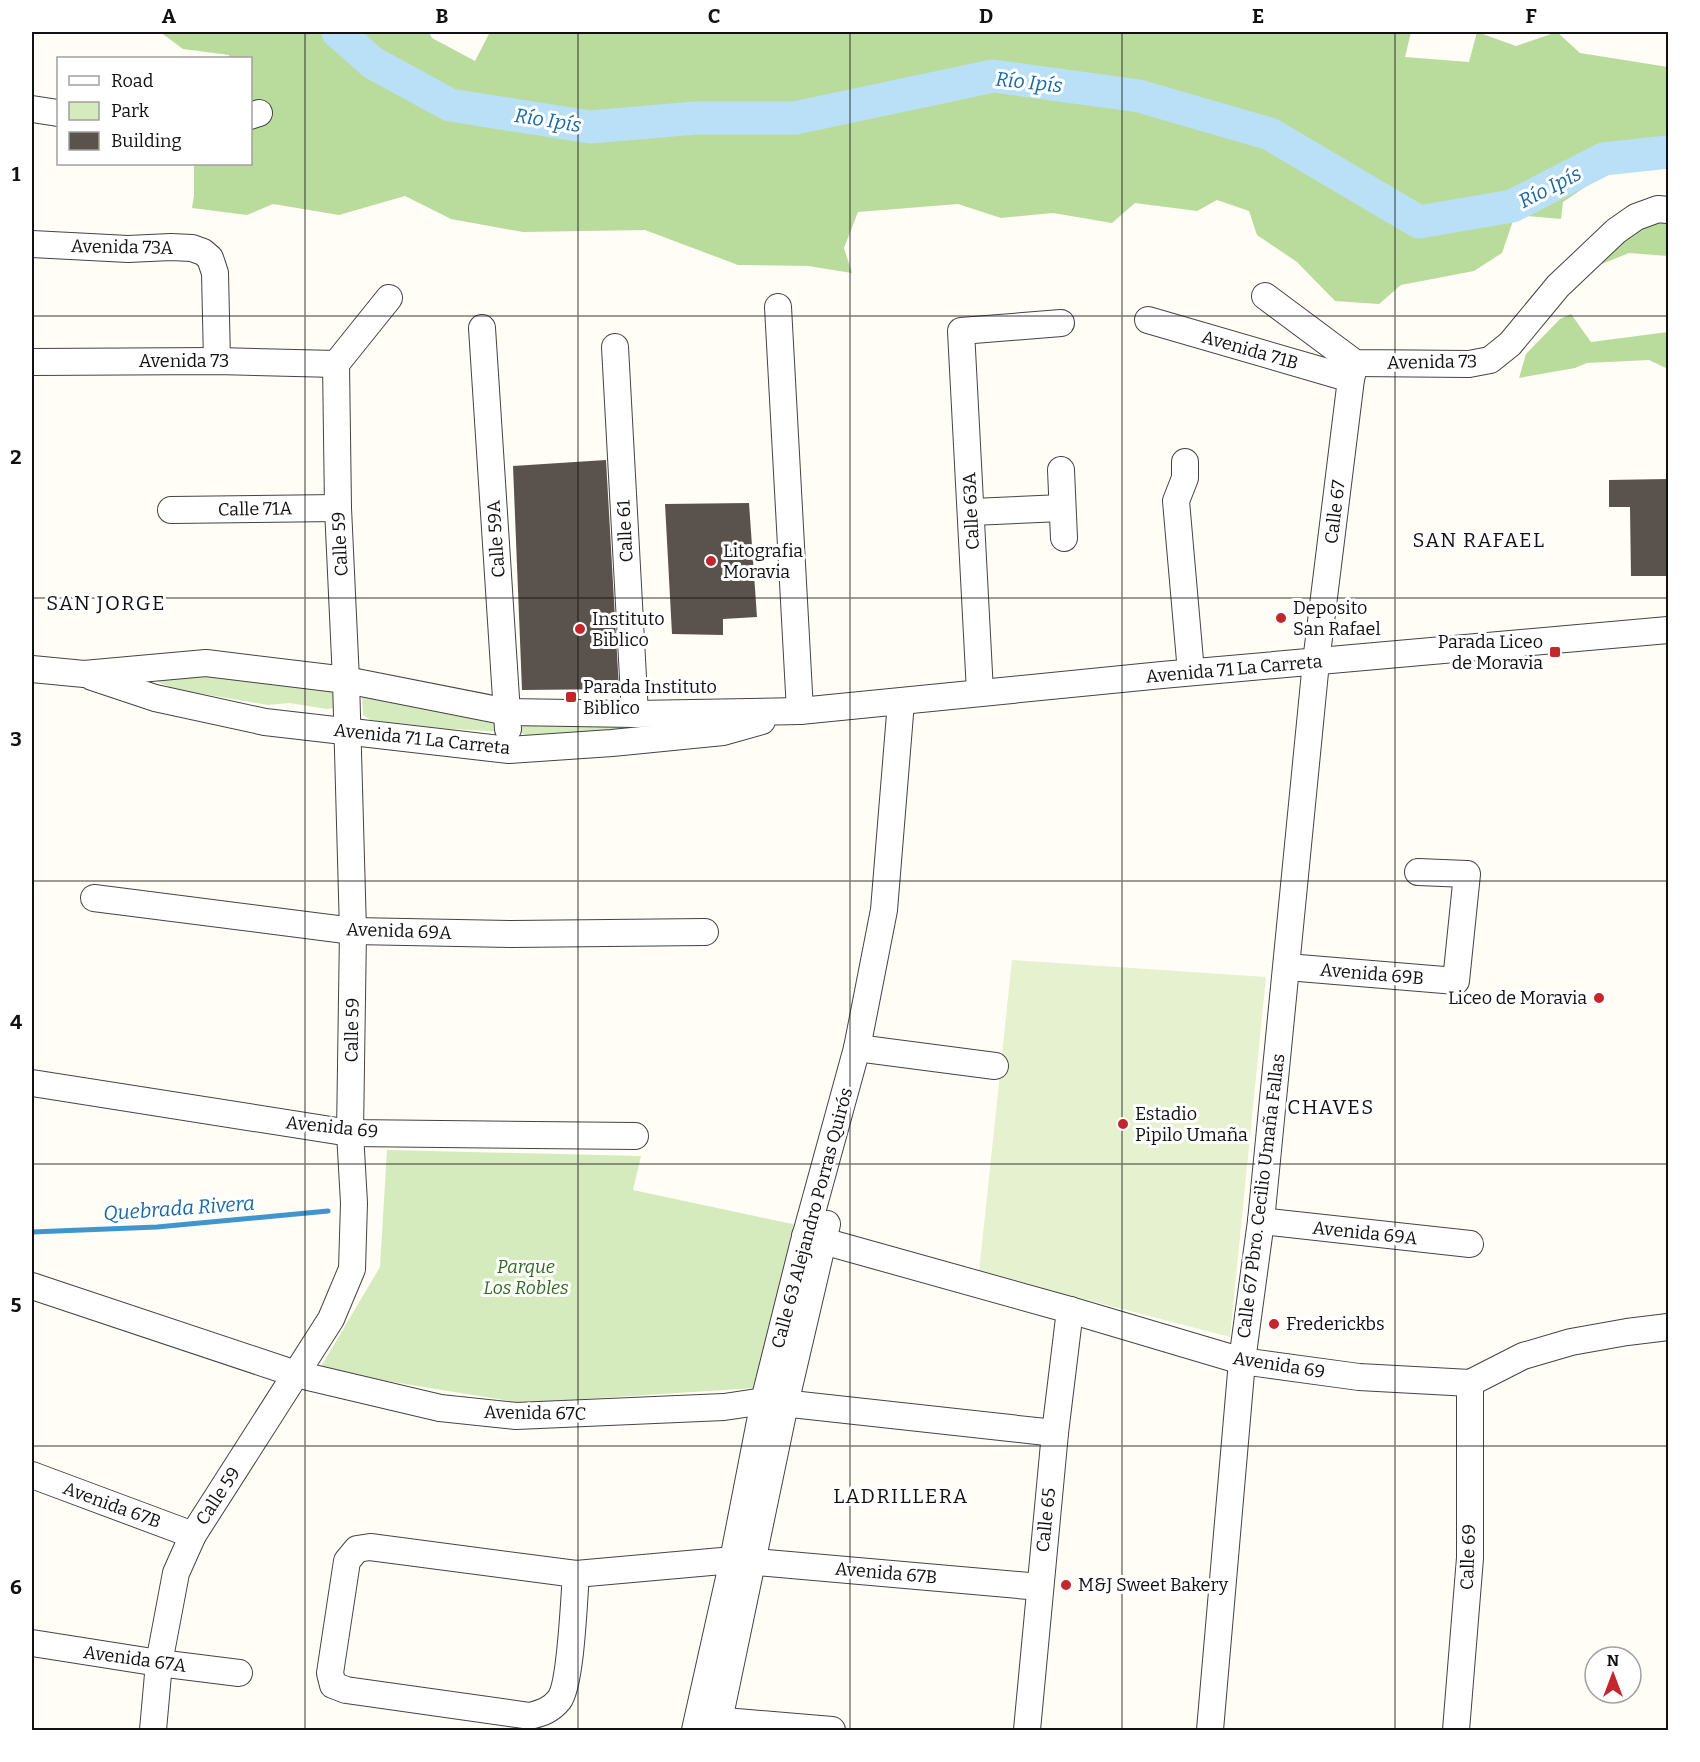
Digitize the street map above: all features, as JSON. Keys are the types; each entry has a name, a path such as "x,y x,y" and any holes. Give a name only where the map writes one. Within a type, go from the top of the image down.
{"street":[{"path":"32,109 57,113"},
{"name":"Avenida 73","path":"1353,371 1469,364 1490,360 1510,344 1557,286 1616,231 1636,217 1658,209 1668,210"},
{"name":"Avenida 73A","path":"32,244 128,249 171,247 192,248 202,252 210,258 215,273 217,361"},
{"path":"1265,296 1353,371"},
{"path":"336,364 389,298"},
{"path":"778,307 800,711"},
{"name":"Avenida 71B","path":"1148,320 1353,371"},
{"name":"Calle 63A","path":"980,692 961,331 1061,323"},
{"name":"Calle 59A","path":"482,328 509,750"},
{"name":"Calle 61","path":"615,347 635,714"},
{"name":"Avenida 73","path":"32,362 217,361 336,364"},
{"name":"Calle 59","path":"153,1731 159,1663 176,1573 193,1535 331,1319 352,1269 354,1203 350,1133 353,931 346,680 338,508 336,364"},
{"name":"Calle 67","path":"1316,662 1353,371"},
{"path":"1185,462 1185,478 1176,501 1191,672"},
{"path":"1061,470 1064,538"},
{"name":"Calle 71A","path":"171,510 338,508"},
{"path":"972,512 1062,508"},
{"name":"Avenida 71 La Carreta","path":"32,669 84,674 206,663 346,680 508,712 635,714 800,711 1191,672 1668,630"},
{"name":"Calle 67 Pbro. Cecilio Umaña Fallas","path":"1210,1731 1242,1361 1261,1221 1316,662"},
{"name":"Avenida 71 La Carreta","path":"84,674 166,701 266,722 509,750 723,732 800,711"},
{"path":"901,702 884,910 857,1048 995,1066"},
{"name":"Avenida 69B","path":"1287,967 1456,981 1467,874 1418,872"},
{"name":"Avenida 69A","path":"94,898 353,931 513,934 705,932"},
{"name":"Calle 63 Alejandro Porras Quirós","path":"707,1725 775,1402 815,1239 857,1048"},
{"name":"Avenida 69","path":"32,1083 350,1133 635,1136"},
{"name":"Avenida 69A","path":"1261,1221 1470,1244"},
{"name":"Avenida 69","path":"815,1239 1242,1361 1359,1377 1470,1383"},
{"name":"Avenida 67C","path":"32,1286 296,1374 440,1408 516,1416 775,1402 1055,1433"},
{"name":"Calle 65","path":"1027,1731 1055,1433 1070,1310"},
{"path":"1470,1383 1523,1356 1571,1342 1668,1327"},
{"name":"Calle 69","path":"1456,1731 1470,1558 1470,1383"},
{"name":"Avenida 67B","path":"32,1475 193,1535"},
{"name":"Avenida 67B","path":"576,1574 566,1680 560,1699 546,1712 530,1716 346,1690 333,1685 330,1672 346,1561 357,1549 370,1547 576,1574 743,1561 1040,1587"},
{"name":"Avenida 67A","path":"32,1643 239,1673"},
{"path":"707,1725 832,1731"}],"green space":[{"path":"160,32 429,32 432,38 475,61 490,32 1411,32 1405,57 1469,62 1477,32 1516,46 1557,32 1580,53 1668,67 1668,151 1646,146 1563,202 1561,219 1515,215 1502,253 1474,271 1401,285 1379,304 1335,301 1297,262 1257,235 1249,211 1217,200 1197,211 1135,203 1112,223 1053,213 1001,218 958,204 858,212 844,248 852,273 808,266 738,265 645,230 523,232 451,219 405,196 339,215 273,204 247,215 192,208 194,165 252,165 252,57 229,57 229,55 183,49"},
{"path":"1668,218 1668,256 1629,253 1587,270 1617,236"},
{"path":"1571,314 1591,342 1668,332 1668,369 1649,360 1587,363 1575,368 1519,378 1526,354 1560,319"},
{"path":"177,669 337,689 337,704 327,709 290,703 268,705 174,689 145,676"},
{"path":"362,696 505,717 502,732 438,728 371,720 363,715"},
{"path":"520,718 690,728 527,735 519,729"},
{"name":"Estadio Pipilo Umaña","path":"1012,960 1266,977 1230,1337 979,1272"},
{"name":"Parque Los Robles","path":"387,1150 641,1156 633,1190 797,1225 755,1388 522,1403 319,1370 380,1267"}],"building":[{"name":"Instituto Biblico","path":"606,460 619,689 522,690 513,466"},
{"path":"1668,479 1668,576 1631,576 1630,507 1609,507 1609,480"},
{"name":"Litografia Moravia","path":"749,503 757,617 723,619 723,635 672,634 665,504"}],"waterway":[{"name":"Río Ipís","path":"338,32 373,63 450,105 590,127 696,118 795,118 993,76 1139,96 1270,134 1419,222 1512,206 1604,159 1668,152"},
{"name":"Quebrada Rivera","path":"32,1232 157,1227 328,1211"}],"place":[{"name":"Litografia Moravia","path":"711,561"},
{"name":"Deposito San Rafael","path":"1281,618"},
{"name":"Instituto Biblico","path":"580,629"},
{"name":"Parada Liceo de Moravia","path":"1555,652"},
{"name":"Parada Instituto Biblico","path":"571,697"},
{"name":"Liceo de Moravia","path":"1599,998"},
{"name":"Estadio Pipilo Umaña","path":"1123,1124"},
{"name":"Frederickbs","path":"1274,1324"},
{"name":"M&J Sweet Bakery","path":"1066,1585"}],"district":[{"name":"SAN RAFAEL","path":"1479,540"},
{"name":"SAN JORGE","path":"106,603"},
{"name":"CHAVES","path":"1331,1107"},
{"name":"LADRILLERA","path":"901,1496"}]}
